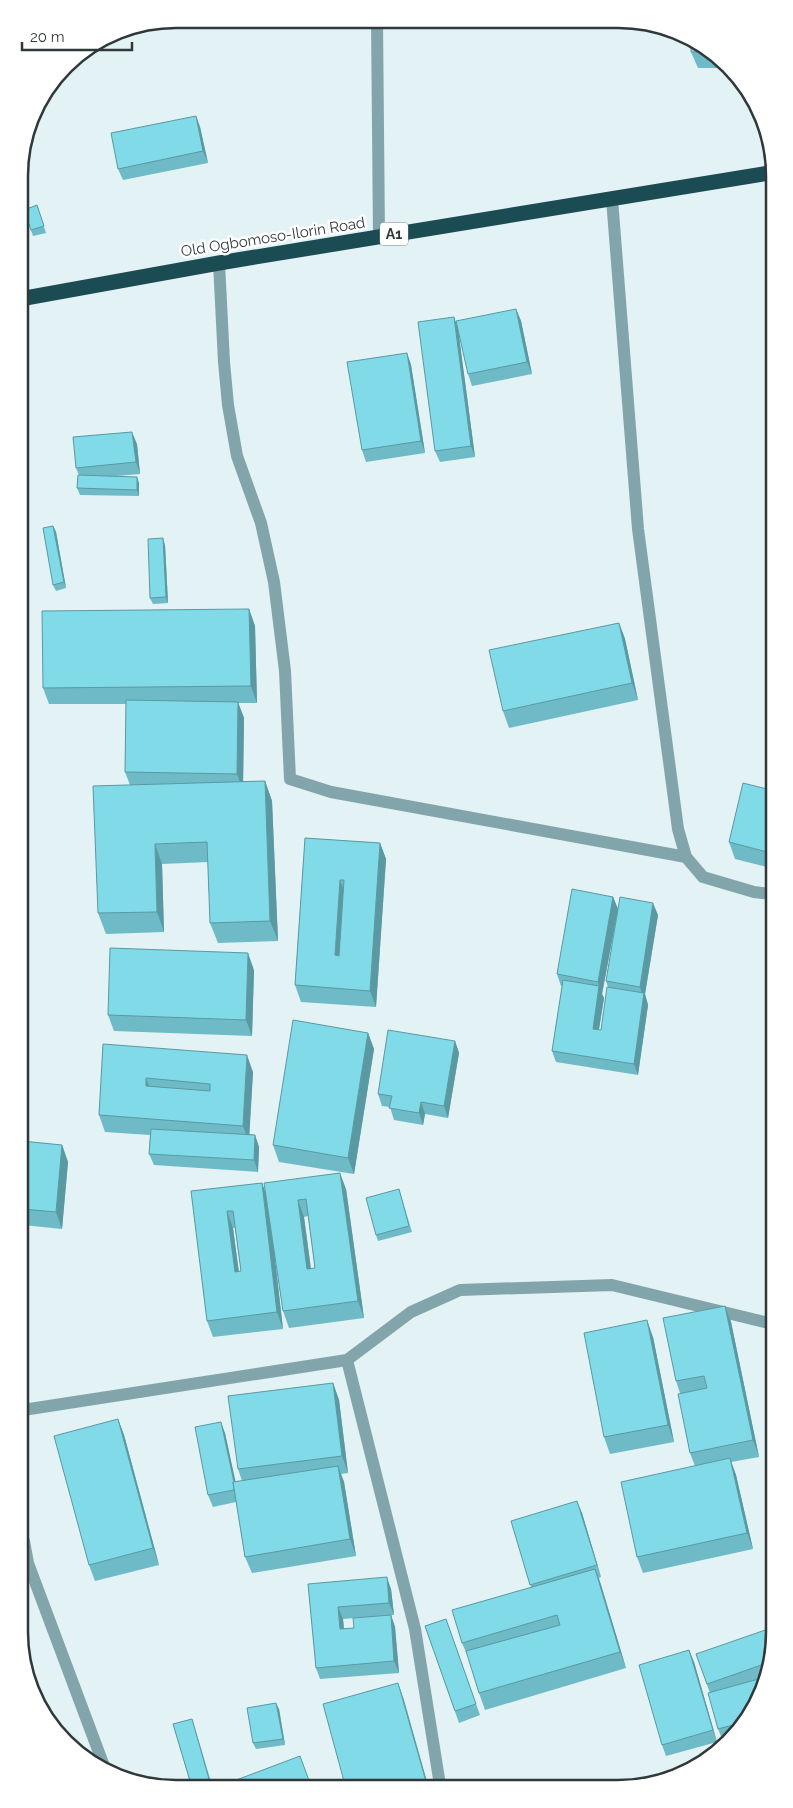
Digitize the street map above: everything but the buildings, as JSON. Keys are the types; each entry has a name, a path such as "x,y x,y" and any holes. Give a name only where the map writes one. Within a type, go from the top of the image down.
{"highway":[{"name":"Old Ogbomoso-Ilorin Road","path":"28,298 219,263 766,174"}],"street":[{"path":"377,27 379,237"},
{"path":"612,199 632,433 638,529 678,829 686,856 703,877 754,892 766,893"},
{"path":"219,263 228,405 237,456 261,523 274,582 286,670 290,779 331,792 686,856"},
{"path":"28,1409 347,1360 411,1312 460,1290 612,1285 765,1322"},
{"path":"347,1360 415,1629 439,1780"},
{"path":"28,1562 102,1761"}]}
